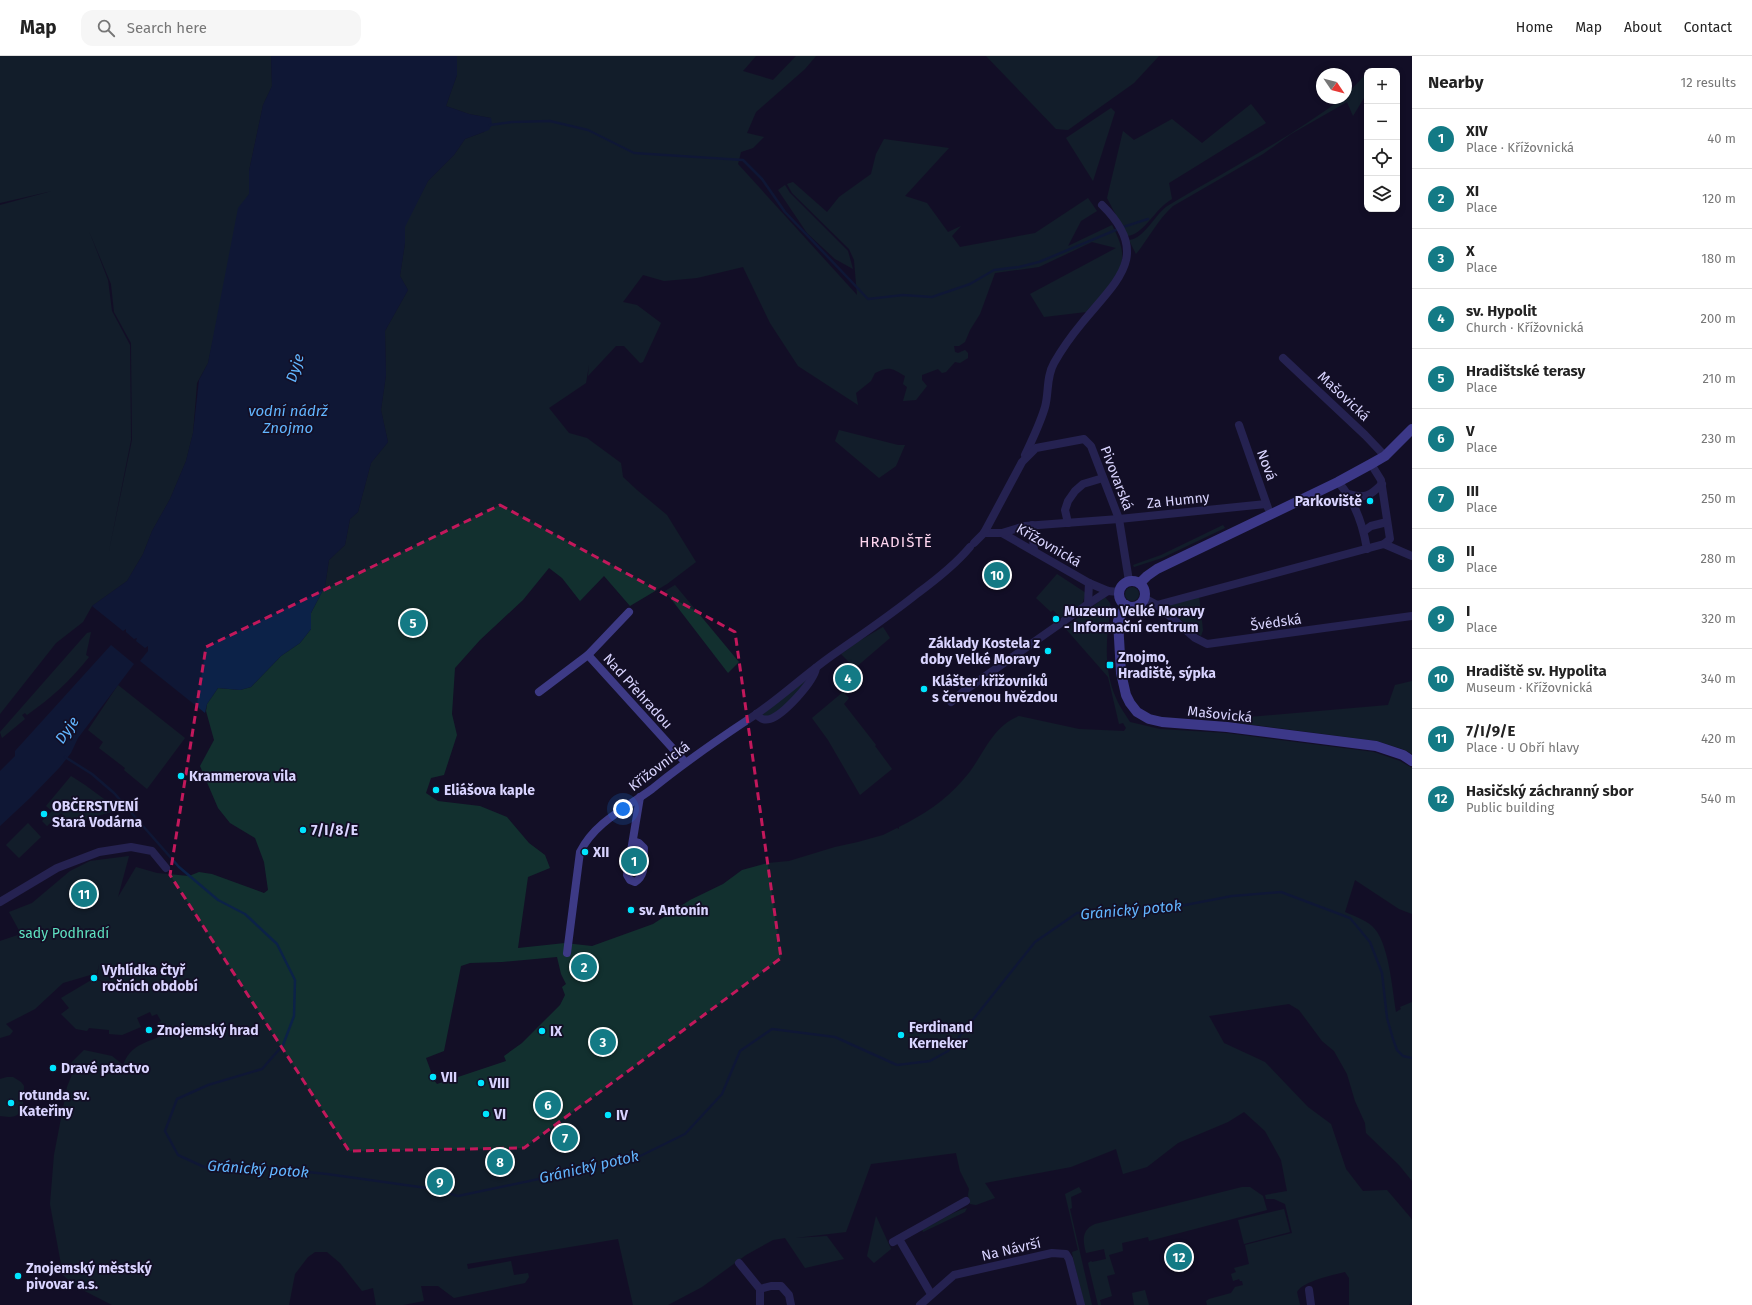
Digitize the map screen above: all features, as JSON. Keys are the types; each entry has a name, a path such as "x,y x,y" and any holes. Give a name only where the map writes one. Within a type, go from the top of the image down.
{"street":[{"path":"1022,462 1045,408 1049,374 1054,363 1081,324 1120,277 1126,260 1127,251 1119,224 1102,205"},
{"name":"Mašovická","path":"1283,358 1365,434 1385,456"},
{"name":"Nová","path":"1239,425 1268,509"},
{"path":"1140,583 1156,569 1268,509 1338,482 1371,464 1385,456 1412,429"},
{"name":"Pivovarská","path":"984,533 1022,462 1036,448 1084,439 1091,446 1119,519 1129,581"},
{"path":"1157,605 1384,544 1390,539 1382,484 1371,464"},
{"path":"1068,523 1065,510 1068,501 1075,491 1083,484 1103,478"},
{"path":"1338,482 1349,494 1364,531 1367,549"},
{"path":"1349,494 1359,497 1372,494 1382,484"},
{"name":"Za Humny","path":"1002,533 1032,525 1268,509"},
{"path":"1364,531 1371,526 1387,522"},
{"path":"1032,525 1034,551"},
{"name":"Křížovnická","path":"567,953 580,852 604,821 640,797 685,762 756,714 946,572 984,533 1002,533 1089,583 1108,591 1119,592"},
{"path":"1384,544 1412,556"},
{"path":"1129,581 1140,583 1144,590 1144,598 1137,606 1132,607 1126,605 1120,599 1119,592 1122,585 1129,581"},
{"path":"1088,604 1089,583"},
{"path":"951,702 964,691 1108,591"},
{"name":"Švédská","path":"1144,598 1157,605 1195,638 1208,644 1412,616"},
{"name":"Mašovická","path":"1126,605 1118,621 1121,673 1126,695 1130,704 1137,712 1149,720 1227,727 1376,746 1403,755 1412,761"},
{"name":"Nad Přehradou","path":"539,692 588,655 629,612"},
{"name":"Nad Přehradou","path":"588,655 685,762"},
{"name":"Křížovnická","path":"756,714 760,719 765,720 776,716 806,687 813,677 816,668"},
{"path":"633,841 640,797"},
{"path":"0,902 57,868 99,852 131,847 145,850 152,852 166,868"},
{"path":"931,1294 896,1240 966,1201"},
{"name":"Na Návrší","path":"920,1305 954,1275 1052,1252 1066,1254 1081,1305"},
{"path":"739,1263 760,1290 760,1305"},
{"path":"760,1290 771,1286 781,1286 789,1295 791,1305"},
{"path":"1309,1290 1311,1305"}],"highlighted area":[{"path":"500,505 735,632 781,958 524,1148 349,1151 170,875 206,647"}],"green space":[{"path":"0,56 271,56 272,86 263,105 249,171 249,194 220,307 208,363 197,383 193,433 186,461 170,499 152,531 143,554 127,581 92,606 83,622 56,643 0,714 0,205 52,191 0,203","holes":["89,231 111,284 114,312 131,343 132,440 109,551 131,440 130,345 112,311 108,280"]},
{"name":"sady Podhradí","path":"457,56 756,56 743,71 773,80 796,56 816,56 805,69 756,112 747,133 764,137 753,148 741,152 738,164 857,295 854,260 849,249 792,193 787,184 793,182 827,212 839,197 871,174 876,154 884,139 949,148 905,196 927,203 948,232 961,226 952,236 960,247 1035,233 1088,198 1097,211 1081,221 1068,246 1112,225 1122,252 1122,261 1116,277 1086,312 1044,317 1030,294 1116,248 1092,242 1039,267 995,273 980,314 970,330 965,342 959,346 954,346 955,352 958,353 965,350 968,353 968,358 960,363 955,362 946,372 942,373 938,369 922,375 922,380 927,386 916,400 903,401 907,387 903,384 905,376 897,371 884,369 875,373 871,381 856,393 858,405 798,366 770,323 743,267 697,278 664,281 643,275 623,302 637,305 661,323 643,362 640,363 624,346 616,346 588,376 589,365 586,383 549,408 569,433 587,438 621,463 623,477 667,515 696,562 667,584 630,606 604,576 580,601 562,578 549,568 523,600 480,640 455,668 452,714 457,735 444,775 431,778 426,793 438,801 480,806 507,817 529,843 545,855 550,868 528,877 518,948 565,943 592,946 653,924 690,900 723,884 742,870 768,863 789,861 835,847 883,835 897,828 899,829 899,827 917,818 949,795 970,772 987,745 1001,728 1009,721 1019,716 1079,729 1124,731 1126,728 1123,723 1119,724 1108,677 1065,628 1105,597 1110,603 1111,607 1107,641 1107,664 1109,675 1117,701 1130,722 1160,729 1226,733 1374,752 1400,761 1412,768 1412,914 1399,909 1355,880 1345,912 1369,924 1378,933 1389,966 1396,1012 1401,1009 1400,1007 1412,1002 1412,1181 1399,1165 1366,1133 1365,1123 1355,1101 1347,1074 1334,1051 1322,1041 1299,1010 1289,1004 1209,1016 1224,1043 1265,1062 1308,1107 1331,1124 1346,1169 1363,1191 1387,1190 1410,1217 1412,1220 1412,1301 1409,1305 1349,1305 1349,1278 1345,1272 1319,1279 1300,1288 1297,1292 1300,1305 1207,1305 1206,1301 1209,1299 1231,1293 1235,1287 1243,1285 1242,1281 1239,1279 1233,1281 1231,1274 1236,1272 1234,1268 1249,1264 1245,1245 1292,1233 1285,1204 1274,1199 1266,1199 1265,1195 1287,1191 1281,1160 1265,1131 1244,1112 1228,1122 1178,1143 1147,1167 1123,1174 1116,1149 1071,1167 985,1183 995,1198 976,1205 970,1204 968,1195 969,1189 960,1171 956,1153 871,1164 846,1232 795,1238 827,1236 844,1259 805,1268 785,1238 773,1240 746,1255 702,1287 668,1305 633,1305 618,1239 467,1264 468,1269 511,1261 514,1275 528,1273 529,1277 525,1283 454,1298 438,1286 421,1286 424,1301 403,1305 376,1305 373,1288 362,1291 340,1263 327,1252 315,1252 308,1257 295,1274 289,1305 112,1305 75,1286 63,1275 50,1204 54,1155 67,1087 73,1072 68,1066 84,1050 112,1056 123,1065 126,1058 134,1049 143,1043 161,1036 156,1024 161,1021 157,1014 152,1016 150,1012 137,1018 141,1027 122,1035 109,1034 109,1030 89,1028 87,1031 76,1029 61,1014 69,1008 61,998 93,979 107,983 97,979 99,964 97,973 63,983 35,1009 6,1024 13,1031 10,1035 0,1038 0,941 21,934 9,912 32,903 70,871 90,861 129,856 118,897 136,867 157,873 189,876 199,872 212,874 264,893 268,890 264,862 255,838 230,823 218,808 200,766 214,740 206,711 207,704 218,688 240,690 251,687 281,656 300,643 311,629 311,613 325,586 329,560 345,545 350,519 358,512 371,463 388,442 381,410 386,375 385,331 408,290 400,276 405,243 404,227 428,181 454,155 465,139 484,132 491,118 469,114 446,106 457,75","holes":["557,957 561,974 566,984 562,987 565,995 560,1005 522,1043 504,1056 506,1061 437,1084 433,1079 436,1079 433,1077 426,1058 444,1051 461,966 470,963 502,962"]},
{"path":"986,56 1159,56 1134,83 1068,130 1056,129"},
{"path":"1364,76 1364,98 1353,116 1348,104 1352,104 1352,89"},
{"path":"1251,104 1266,123 1169,183 1172,199 1160,208 1139,231 1127,236 1107,198 1123,131 1134,140 1172,119 1202,143"},
{"path":"1335,104 1344,104 1291,134 1263,154 1173,206 1158,223 1136,254 1129,240 1140,235 1164,208 1258,154"},
{"path":"1111,108 1115,112 1093,181 1066,138"},
{"path":"785,185 790,193 848,251 853,269 835,259 807,233 778,190"},
{"path":"839,430 898,445 905,445 896,466 879,478 835,441"},
{"path":"1223,525 1225,528 1162,558 1134,567 1133,565 1161,555"},
{"path":"1057,574 1086,593 1082,604 1061,618 1053,610 1051,612 1036,598"},
{"path":"675,585 739,662 728,673 665,591"},
{"path":"1132,587 1137,589 1139,594 1137,599 1132,601 1127,599 1125,594 1127,589"},
{"path":"1199,596 1203,630 1201,636 1174,614 1170,608 1171,604"},
{"path":"883,627 890,638 855,668 841,654 859,641"},
{"path":"91,632 86,655 89,657 82,666 60,689 27,715 25,713 22,715 25,719 2,738 0,732 87,633"},
{"path":"811,675 797,694 779,710 766,717 762,715"},
{"path":"1412,681 1412,754 1405,750 1377,741 1239,723 1237,718 1388,705 1395,685"},
{"path":"118,685 185,738 147,789 124,770 125,768 99,748 103,742 88,730"},
{"path":"843,692 849,698 844,704 876,745 875,746 892,769 860,795 828,740 812,718"},
{"path":"71,776 119,810 72,824 61,813 47,826 42,821 52,811 46,806"},
{"path":"28,823 41,837 19,858 6,845"},
{"path":"13,1077 24,1086 23,1105 20,1109 22,1110 20,1113 12,1117 0,1116 0,1079"},
{"path":"1079,1187 1082,1192 1071,1197 1072,1208 1070,1209 1092,1305 1084,1305 1072,1252 1078,1250 1065,1194"},
{"path":"1242,1187 1250,1187 1263,1196 1267,1210 1149,1241 1148,1237 1122,1243 1123,1251 1109,1255 1115,1274 1107,1276 1112,1296 1100,1300 1101,1305 1098,1305 1088,1263 1091,1261 1106,1259 1104,1249 1086,1253 1084,1236 1090,1226"},
{"path":"967,1208 965,1212 923,1232 922,1229 955,1212"},
{"path":"1284,1209 1290,1232 1244,1244 1238,1220"},
{"path":"876,1216 891,1249 874,1263 867,1256"},
{"path":"1145,1290 1149,1305 1134,1305 1132,1293"}],"water":[{"name":"vodní nádrž Znojmo","path":"271,56 457,56 457,75 446,106 469,114 491,118 492,124 489,130 465,139 454,155 428,181 405,227 405,243 400,276 408,290 385,331 386,375 381,410 388,442 371,463 358,512 350,519 345,545 329,560 325,586 311,613 311,629 300,643 281,656 251,687 240,690 218,688 207,704 205,713 140,661 148,651 148,646 145,648 136,641 137,638 134,639 126,632 126,629 123,631 92,606 127,581 143,554 152,531 170,499 186,461 193,433 199,380 208,363 238,208 249,194 249,171 263,105 272,86"},
{"name":"Dyje","path":"111,645 134,664 78,738 71,753 60,767 0,826 0,771 15,756 15,751"}],"waterway":[{"path":"490,125 512,122 550,121 588,130 634,153 743,160 762,179 785,212 868,299 903,295 932,297 970,284 994,270 1019,267 1039,262 1123,227 1148,219"},
{"name":"Gránický potok","path":"65,757 92,774 114,793 179,867 218,900 245,914 277,944 295,980 294,1016 283,1045 262,1069 208,1085 177,1099 165,1131 178,1155 204,1167 258,1167 327,1174 434,1189 458,1196 634,1159 685,1134 722,1094 740,1051 772,1029 835,1037 897,1065 930,1061 948,1051 1035,942 1077,913 1180,906 1232,896 1281,892 1350,918 1370,942 1382,973 1387,1018 1397,1050 1403,1056 1412,1058"}],"place":[{"name":"Parkoviště","path":"1370,501"},
{"name":"Hradiště sv. Hypolita","path":"997,575"},
{"name":"Muzeum Velké Moravy - Informační centrum","path":"1056,619"},
{"name":"Hradištské terasy","path":"413,623"},
{"name":"Základy Kostela z doby Velké Moravy","path":"1048,651"},
{"name":"Znojmo, Hradiště, sýpka","path":"1110,665"},
{"name":"sv. Hypolit","path":"848,678"},
{"name":"Klášter křižovníků s červenou hvězdou","path":"924,689"},
{"name":"Krammerova vila","path":"181,776"},
{"name":"Eliášova kaple","path":"436,790"},
{"name":"OBČERSTVENÍ Stará Vodárna","path":"44,814"},
{"name":"7/I/8/E","path":"303,830"},
{"name":"XII","path":"585,852"},
{"name":"XIV","path":"634,861"},
{"name":"7/I/9/E","path":"84,894"},
{"name":"sv. Antonín","path":"631,910"},
{"name":"XI","path":"584,967"},
{"name":"Vyhlídka čtyř ročních období","path":"94,978"},
{"name":"Znojemský hrad","path":"149,1030"},
{"name":"IX","path":"542,1031"},
{"name":"Ferdinand Kerneker","path":"901,1035"},
{"name":"X","path":"603,1042"},
{"name":"Dravé ptactvo","path":"53,1068"},
{"name":"VII","path":"433,1077"},
{"name":"VIII","path":"481,1083"},
{"name":"rotunda sv. Kateřiny","path":"11,1103"},
{"name":"V","path":"548,1105"},
{"name":"VI","path":"486,1114"},
{"name":"IV","path":"608,1115"},
{"name":"III","path":"565,1138"},
{"name":"II","path":"500,1162"},
{"name":"I","path":"440,1182"},
{"name":"Hasičský záchranný sbor","path":"1179,1257"},
{"name":"Znojemský městský pivovar a.s.","path":"18,1276"}],"district":[{"name":"HRADIŠTĚ","path":"896,542"}]}
